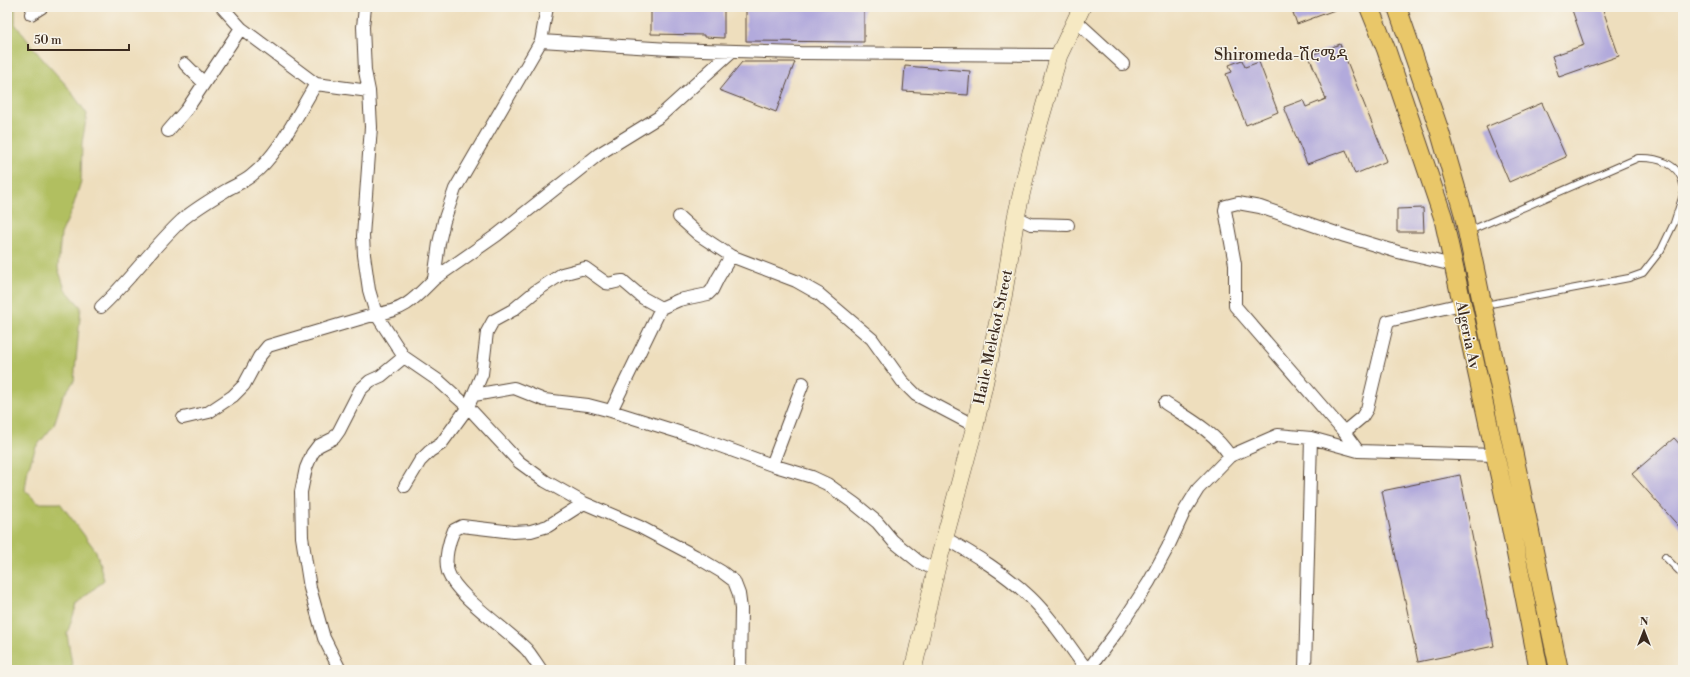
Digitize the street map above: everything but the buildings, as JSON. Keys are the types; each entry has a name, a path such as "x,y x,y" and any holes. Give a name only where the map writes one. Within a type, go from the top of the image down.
{"main road":[{"name":"Algeria Av","path":"1369,7 1386,49 1443,217 1495,455 1539,670"},
{"name":"Algeria Av","path":"1397,7 1439,129 1468,231 1559,670"},
{"name":"Haile Melekot Street","path":"913,670 936,570 975,426 1003,298 1016,217 1030,152 1059,55 1078,14"}],"street":[{"path":"31,14 42,7"},
{"path":"222,7 241,28 316,84 369,91"},
{"path":"365,7 363,27 365,71 369,91 371,127 369,168 363,214 363,236 369,290 376,314 404,357 440,380 468,407 519,462 545,481 584,502 647,530 722,572 734,581 739,594 741,609 740,670"},
{"path":"434,279 444,221 455,189 542,41 547,7"},
{"path":"1078,14 1123,64"},
{"path":"168,131 187,109 241,28"},
{"path":"542,41 669,49 800,53 1059,55"},
{"path":"183,418 209,412 233,396 244,385 259,357 268,346 376,314 391,313 403,307 434,279 497,235 599,154 659,117 732,51"},
{"path":"185,64 204,83"},
{"path":"101,307 121,288 167,234 183,219 202,204 250,177 258,170 284,139 316,84"},
{"path":"1358,451 1344,432 1235,306 1235,264 1225,210 1226,206 1238,203 1260,207 1360,241 1453,265"},
{"path":"679,217 700,235 731,256 796,281 819,294 872,339 902,381 916,395 975,426"},
{"path":"1016,217 1031,224 1068,225"},
{"path":"611,411 661,308 679,300 708,294 712,290 731,256"},
{"path":"405,486 420,461 430,451 442,444 468,407 482,374 488,332 493,321 513,310 536,291 562,274 585,268 606,283 609,284 620,280 643,298 661,308"},
{"path":"1344,432 1362,418 1367,409 1388,321 1462,304"},
{"path":"340,670 324,638 310,588 302,537 301,492 306,468 312,454 318,446 334,438 360,390 370,381 381,376 404,357"},
{"path":"772,465 803,383"},
{"path":"474,395 514,388 544,400 588,405 701,439 772,465 812,477 827,484 855,504 877,522 893,541 919,562 936,570"},
{"path":"1165,403 1193,421 1218,440 1230,456"},
{"path":"945,538 1002,574 1031,598 1087,670 1115,634 1149,582 1168,547 1185,510 1198,489 1230,456 1278,435 1311,438 1358,451 1495,455"},
{"path":"1305,670 1311,438"},
{"path":"541,670 527,650 490,618 453,582 448,571 447,555 450,537 454,530 462,526 513,532 531,531 548,526 584,502"}],"lane":[{"path":"1468,231 1638,158 1650,157 1663,161 1679,171 1683,184"},
{"path":"1483,306 1629,278 1643,273 1661,250 1674,223 1683,195"},
{"path":"1665,557 1683,575"}],"green space":[{"path":"7,7 15,7 15,24 39,55 67,86 87,114 82,143 81,181 72,210 61,234 58,268 65,289 81,307 74,381 63,396 54,425 36,447 28,469 25,490 38,503 60,503 96,551 104,580 77,604 67,634 73,670 7,670"}],"district":[{"name":"Shiromeda-ሽሮሜዳ","path":"1281,54"}]}
